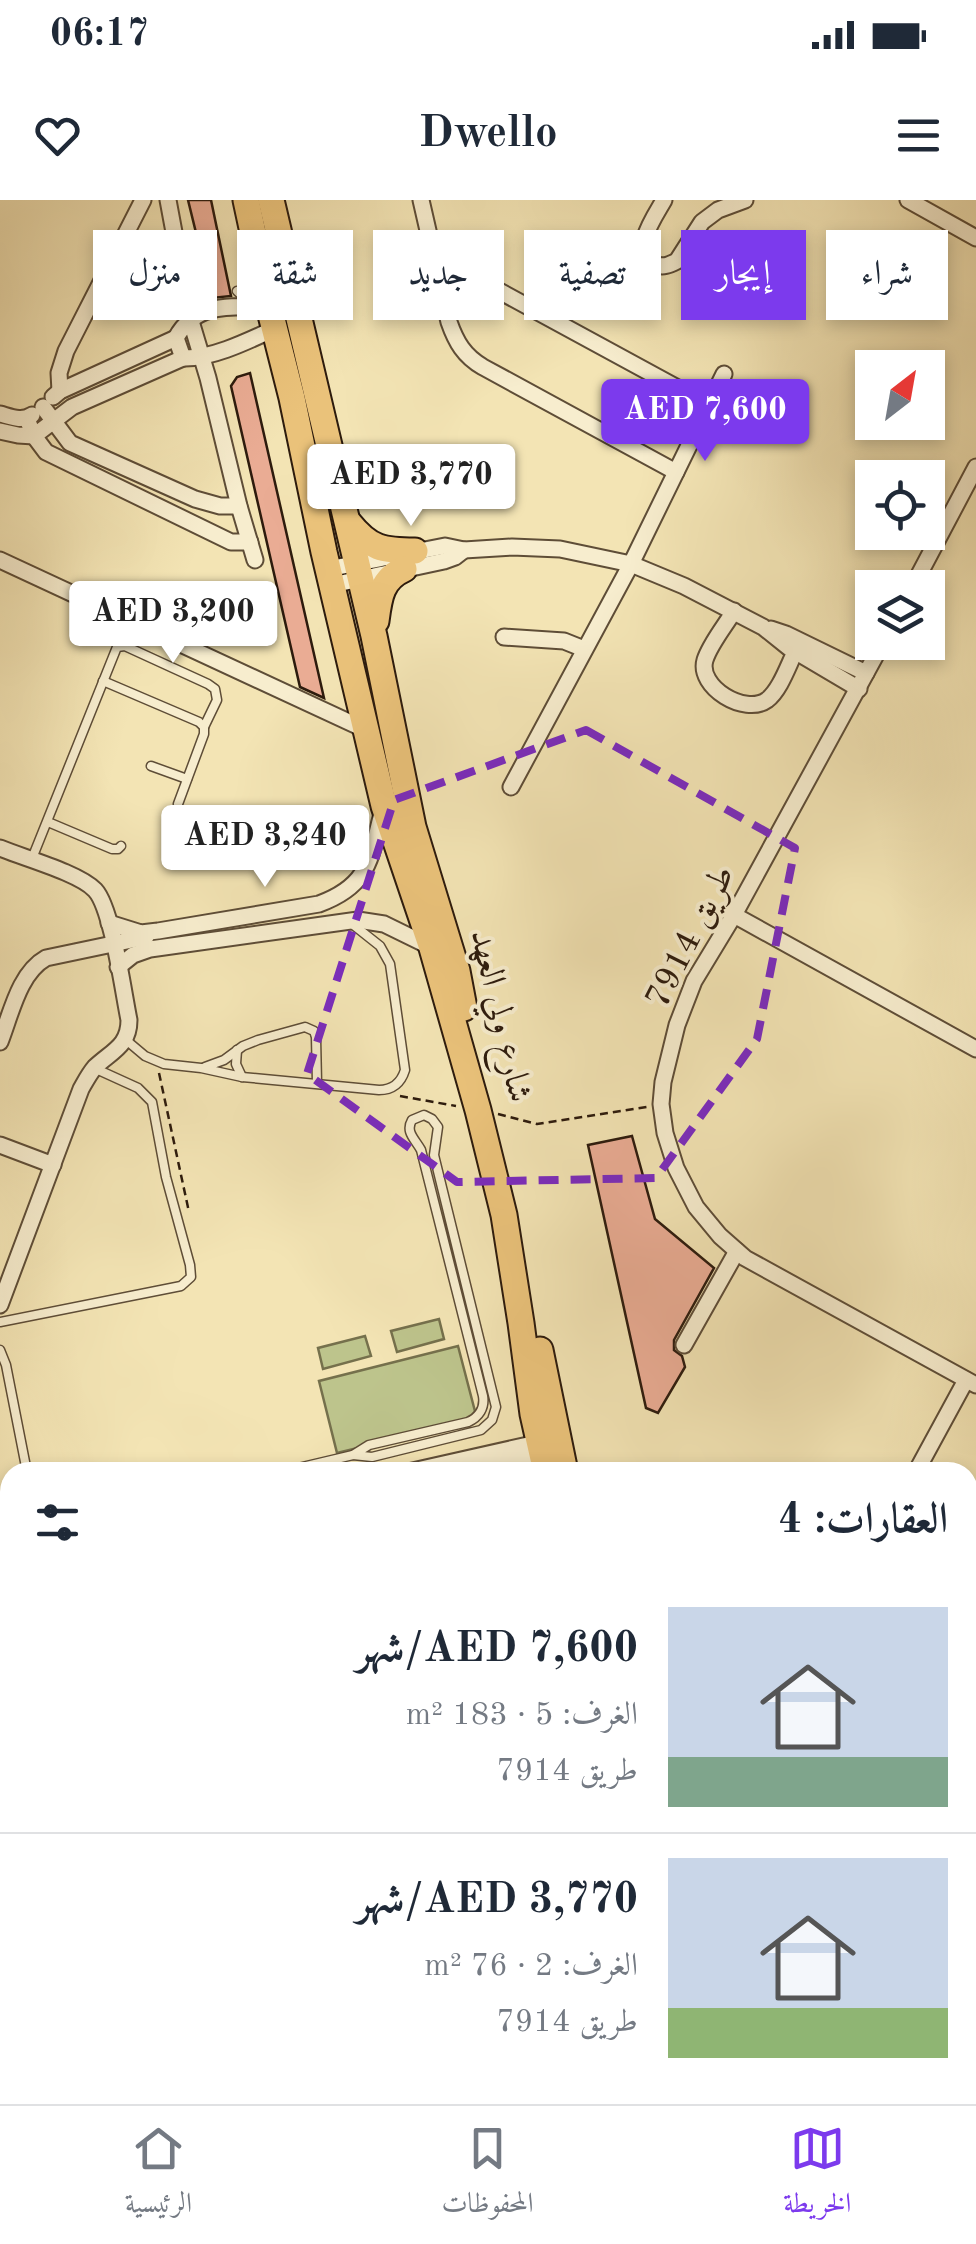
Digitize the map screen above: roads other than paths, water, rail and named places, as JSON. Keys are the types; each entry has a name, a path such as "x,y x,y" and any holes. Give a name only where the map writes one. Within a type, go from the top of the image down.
{"main road":[{"name":"شارع ولي العهد","path":"246,200 251,230"},
{"name":"شارع ولي العهد","path":"271,200 374,636 413,827 457,972 473,1073"},
{"name":"شارع ولي العهد","path":"267,320 384,806 473,1073 504,1215 547,1458"},
{"path":"286,320 306,395 329,445"},
{"path":"348,522 367,542 409,560 385,583 379,595 374,636"}],"street":[{"path":"60,391 59,374 66,351 143,200"},
{"path":"168,200 174,230"},
{"path":"421,200 428,230"},
{"path":"664,200 643,244 646,257 662,266 681,257 709,215 745,200"},
{"path":"908,200 976,238"},
{"path":"504,292 709,405"},
{"path":"0,414 27,418 60,391 176,338 189,320"},
{"path":"191,320 256,560"},
{"path":"0,431 34,436 72,407 183,358 241,344 261,320"},
{"path":"449,320 461,349 474,362 676,472"},
{"path":"176,338 183,358"},
{"path":"511,788 631,564 724,374"},
{"path":"43,407 70,443 194,499 239,506"},
{"path":"27,418 46,452 232,542 250,542"},
{"path":"922,570 976,468"},
{"path":"330,577 409,560 450,560 464,550 536,547 584,553 631,564 684,586 763,627 795,652 859,689"},
{"path":"0,560 366,730"},
{"path":"734,611 705,659 705,676 715,688 743,704 767,700 795,652"},
{"path":"763,627 866,673"},
{"path":"504,636 570,642 584,649"},
{"name":"طريق 7914","path":"873,660 694,982 678,1024 661,1104 676,1168 696,1207 720,1236 745,1258 971,1383 922,1462"},
{"path":"108,924 141,933 158,931 319,904 340,896 357,882 368,864 384,806"},
{"path":"0,848 86,882 101,898 130,1020 126,1040 94,1068 81,1090 0,1305"},
{"path":"319,904 322,923"},
{"path":"734,915 976,1049"},
{"path":"118,967 150,949 347,920 384,924 432,948"},
{"path":"0,1042 26,978 38,962 158,931"},
{"path":"0,1145 52,1165"},
{"path":"684,1346 737,1251"},
{"path":"520,1462 547,1458"},
{"path":"520,1462 547,1458"},
{"path":"507,1462 547,1458"}],"lane":[{"path":"32,861 114,652 122,646 215,689 217,700 178,804"},
{"path":"102,681 204,727"},
{"path":"152,766 187,779"},
{"path":"48,822 112,849 121,846"},
{"path":"126,1040 154,1061 242,1076 386,1090 399,1083 404,1070 390,964 374,940 347,920"},
{"path":"200,1068 216,1064 258,1040 305,1027 316,1037 317,1082"},
{"path":"236,1050 236,1064 242,1076"},
{"path":"0,1322 185,1285 191,1278 152,1102 138,1088 94,1068"},
{"path":"326,1462 353,1456 372,1457 474,1432 487,1425 494,1414 495,1400 434,1156 438,1128 424,1115 412,1120 409,1128 419,1146 483,1407 468,1422 369,1446 353,1456"},
{"path":"419,1146 434,1146"},
{"path":"0,1350 25,1462"}]}
